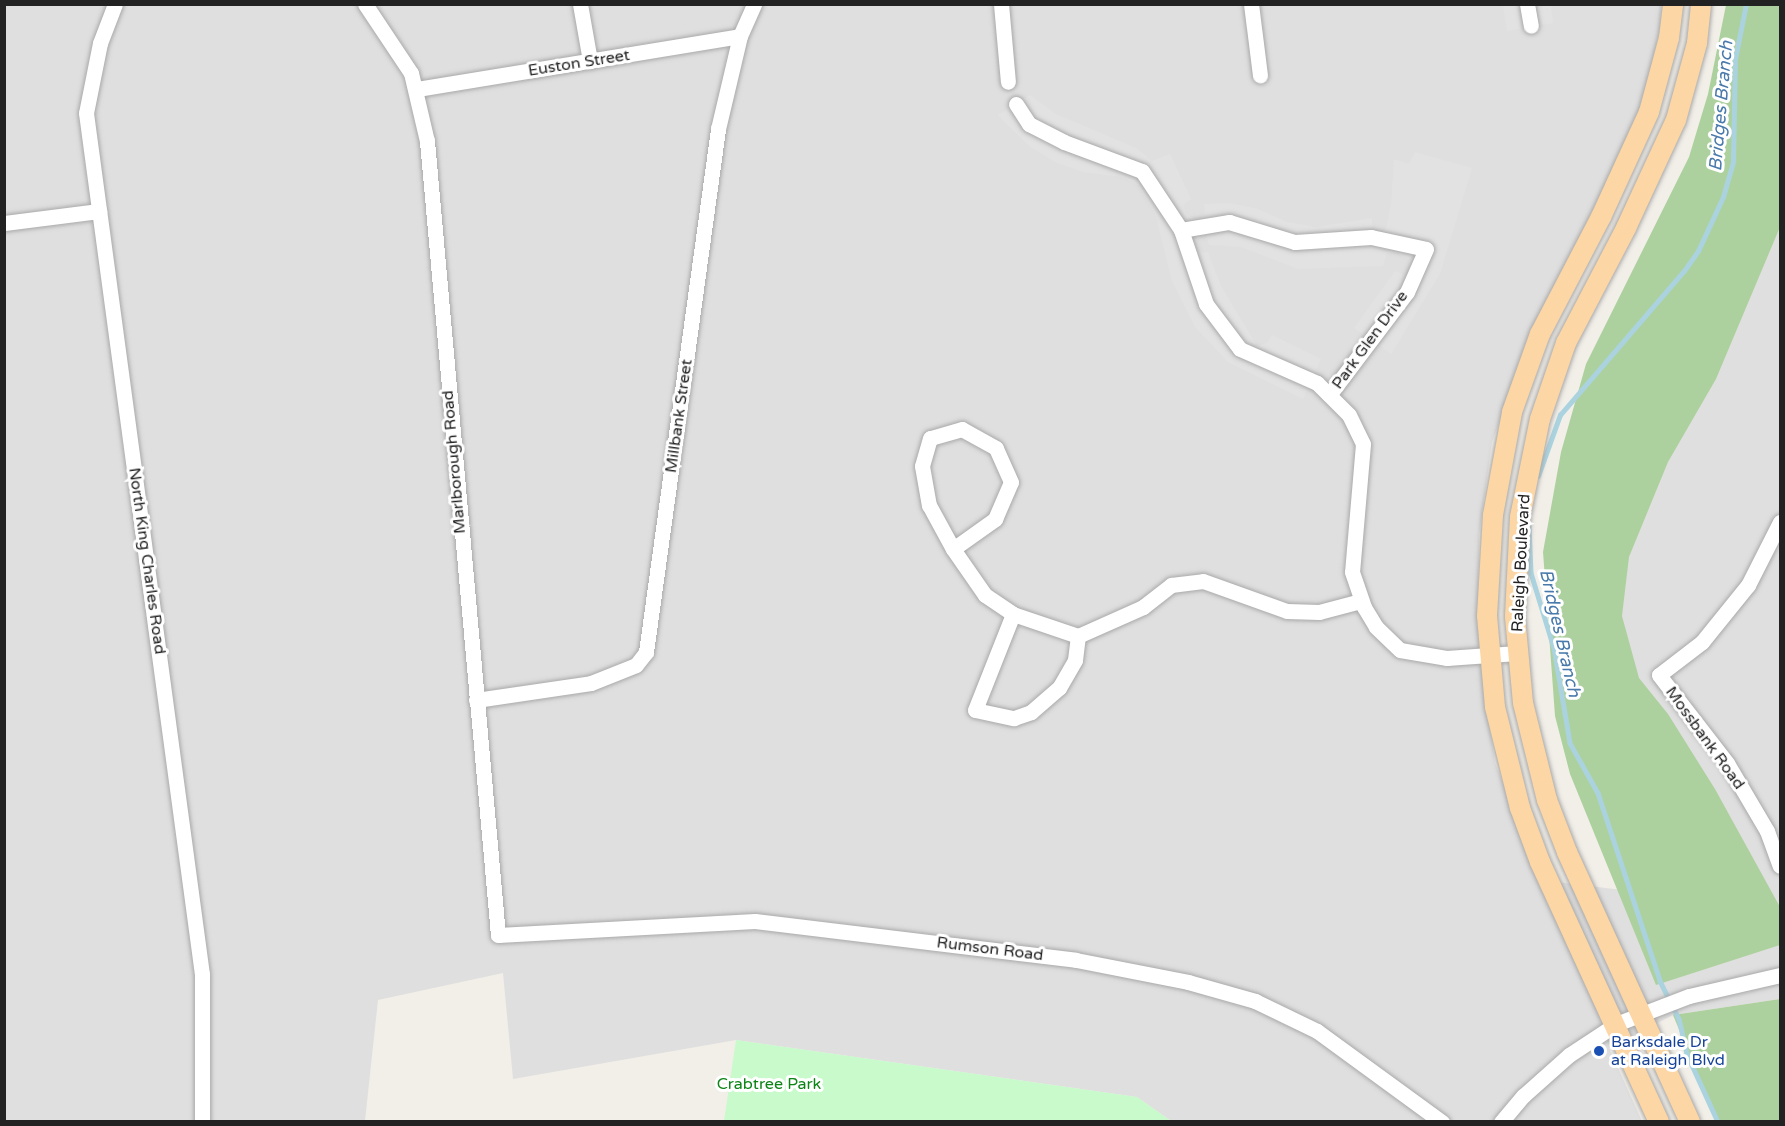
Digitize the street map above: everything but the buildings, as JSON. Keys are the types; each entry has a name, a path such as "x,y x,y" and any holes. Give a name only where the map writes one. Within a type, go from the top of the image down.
{"main road":[{"name":"Raleigh Boulevard","path":"1659,1122 1540,862 1520,808 1497,719 1487,616 1493,515 1512,412 1540,334 1601,217 1649,112 1669,38 1673,4"},
{"name":"Raleigh Boulevard","path":"1690,1122 1567,852 1547,800 1527,726 1517,653 1515,616 1520,518 1540,419 1566,343 1626,228 1676,120 1696,42 1701,4"}],"street":[{"name":"North King Charles Road","path":"116,4 100,43 86,113 202,974 202,1122"},
{"name":"Marlborough Road","path":"365,4 387,33 417,89 426,141 498,934"},
{"path":"580,4 590,61"},
{"name":"Millbank Street","path":"476,700 591,684 636,664 646,652 718,129 740,36 754,4"},
{"path":"1001,4 1008,82"},
{"path":"1251,4 1260,75"},
{"path":"1527,4 1531,26"},
{"name":"Euston Street","path":"417,89 740,36"},
{"name":"Park Glen Drive","path":"1016,104 1029,124 1064,142 1142,171 1181,230 1206,304 1240,349 1317,383 1349,415 1363,444 1352,572 1361,601 1376,627 1400,650 1447,658 1517,653"},
{"path":"4,223 99,211"},
{"name":"Park Glen Drive","path":"1181,230 1229,222 1295,242 1371,237 1426,249 1407,292 1329,395"},
{"path":"953,549 995,519 1011,482 996,448 962,429 930,438 922,466 929,506 953,549 985,595 1013,614 1078,636 1134,612 1171,585 1203,581 1287,611 1319,612 1361,601"},
{"name":"Mossbank Road","path":"1780,522 1748,585 1702,642 1659,675 1726,763 1767,831 1780,866"},
{"path":"1013,614 975,710 1014,718 1031,712 1059,688 1076,660 1078,636"},
{"name":"Rumson Road","path":"498,934 755,921 1076,960 1188,982 1255,1001 1317,1031 1442,1122"},
{"path":"1501,1122 1523,1096 1569,1055 1616,1024 1689,996 1780,975"}],"shaded area":[{"path":"5,5 1661,5 1660,27 1647,88 1631,136 1535,323 1492,442 1479,535 1478,612 1485,696 1495,763 1541,880 1630,891 1570,743 1780,5 1780,999 1673,1015 1609,1048 1642,1121 1171,1121 1137,1097 736,1040 513,1079 503,973 378,1000 365,1121 5,1122"},
{"path":"1503,5 1551,5 1553,23 1507,31"},
{"path":"1030,95 1056,114 1136,148 1152,161 1170,154 1191,199 1183,205 1186,214 1197,221 1205,214 1204,204 1229,203 1258,209 1287,222 1316,227 1372,218 1372,230 1380,233 1386,229 1391,205 1394,159 1409,164 1415,152 1472,168 1440,274 1391,354 1354,328 1395,271 1405,275 1409,272 1409,259 1397,253 1387,253 1383,266 1298,269 1241,247 1209,245 1206,234 1198,239 1194,245 1196,253 1208,252 1221,286 1257,346 1267,343 1272,335 1321,359 1303,399 1228,362 1195,327 1172,281 1156,217 1138,185 1121,177 1083,172 1055,162 1029,146 998,115"}],"green space":[{"path":"1726,5 1780,5 1780,227 1716,379 1668,462 1629,557 1622,616 1639,678 1668,714 1715,789 1780,907 1780,945 1656,985 1570,774 1555,716 1543,552 1561,452 1586,364 1689,157 1708,94"},
{"path":"1780,999 1780,1121 1717,1121 1673,1015"},
{"name":"Crabtree Park","path":"736,1040 1137,1097 1171,1121 724,1121"}],"waterway":[{"name":"Bridges Branch","path":"1538,476 1560,415 1684,271 1698,251 1723,197 1733,161 1735,59 1746,4"},
{"name":"Bridges Branch","path":"1529,525 1531,573 1554,648 1570,743 1598,793 1660,981 1679,1019 1687,1054 1718,1122"}],"place":[{"name":"Barksdale Dr at Raleigh Blvd","path":"1599,1051"}]}
